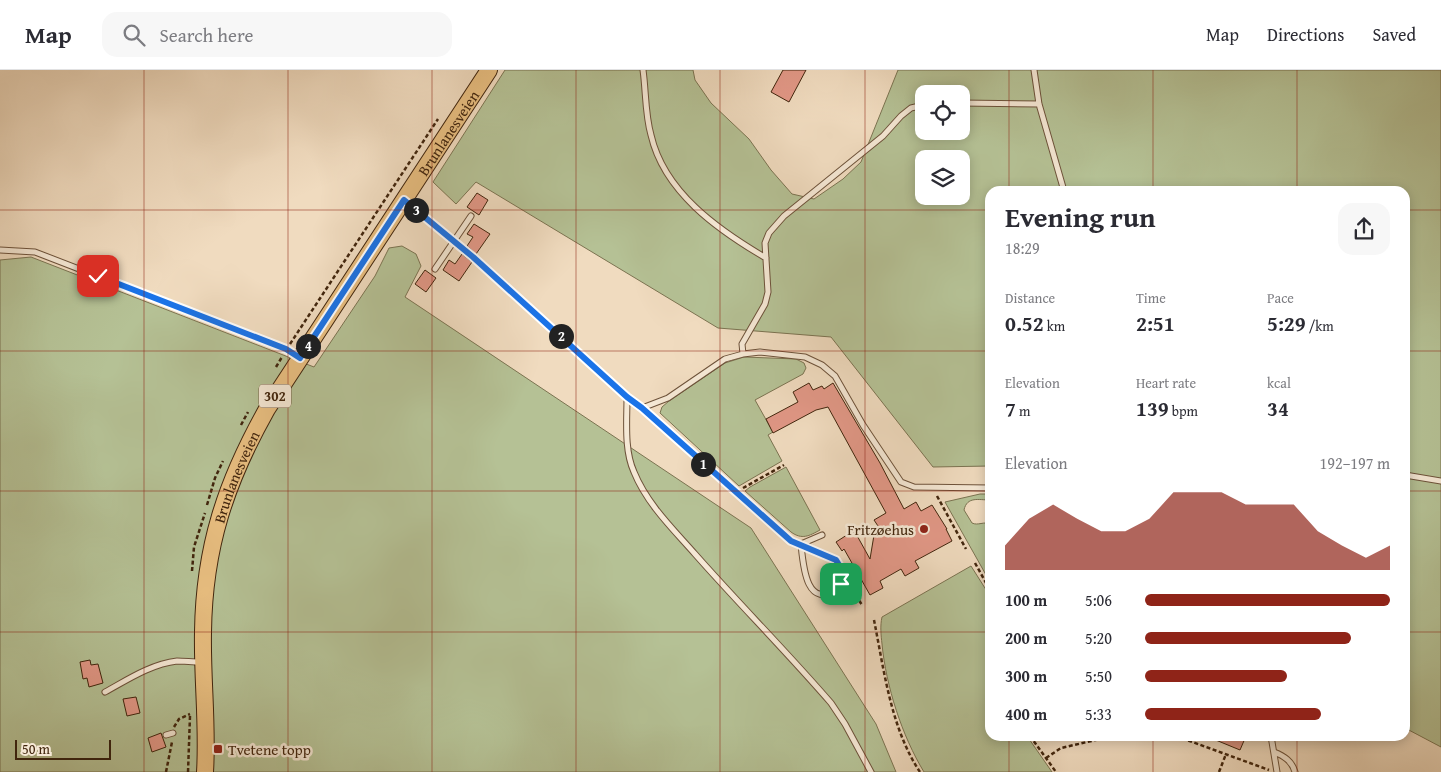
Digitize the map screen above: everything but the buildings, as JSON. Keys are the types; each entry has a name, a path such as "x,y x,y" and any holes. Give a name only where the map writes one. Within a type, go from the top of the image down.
{"main road":[{"name":"Brunlanesveien","path":"205,772 203,632 207,573 224,499 247,444 267,409 489,70"}],"lane":[{"path":"643,70 650,133 661,163 670,177 698,210 718,227 766,258"},
{"path":"1034,70 1039,104 1063,186"},
{"path":"970,103 1039,104"},
{"path":"743,354 742,344 765,304 768,292 765,243 769,233 784,216 883,136 901,116 915,107"},
{"path":"404,200 473,257 627,397 642,408 791,541 800,544 836,560 842,570 843,578 839,587 830,592 822,593 812,588 805,577 800,544"},
{"path":"435,269 471,216"},
{"path":"0,250 35,252 286,349 300,358"},
{"path":"642,408 668,398 726,359 760,352 805,357 822,365 835,376 863,425 901,482 914,488 985,488"},
{"path":"627,397 626,428 633,472 648,499 713,575 831,703 845,724 871,772"},
{"path":"1410,476 1441,481"},
{"path":"800,544 822,535"},
{"path":"105,692 163,664 177,661 203,662"},
{"path":"166,735 173,733"},
{"path":"1273,741 1276,772"},
{"path":"1274,752 1288,759 1295,772"}],"path":[{"path":"737,494 746,486 784,465"},
{"path":"932,488 966,549"},
{"path":"975,563 985,581"},
{"path":"843,578 852,588 862,606"},
{"path":"874,620 885,684 891,704 904,739 920,772"},
{"path":"188,772 189,706"},
{"path":"166,772 175,724 179,719 190,714"},
{"path":"1034,741 1056,772"},
{"path":"1046,758 1061,748 1091,741"},
{"path":"1190,741 1276,772"},
{"path":"1219,772 1226,754"}],"green space":[{"path":"505,70 693,70 695,80 711,103 749,139 771,170 792,194 814,199 843,179 861,162 898,70 1441,70 1441,747 1410,731 1410,186 985,186 985,466 933,467 831,337 718,328 476,182 456,204 433,182"},
{"path":"402,246 416,254 421,266 405,297 751,528 876,724 896,772 0,772 0,260 31,257 314,367 375,276 389,248"},
{"path":"744,357 796,359 804,363 806,368 803,374 755,400 773,432 768,435 782,461 739,486 660,413 662,407 669,401 725,363"},
{"path":"786,467 820,530 809,535 799,536 791,532 745,491"},
{"path":"985,494 985,500 971,501 964,510 972,523 985,523 985,573 945,502"},
{"path":"971,566 985,588 985,741 1030,741 1052,772 924,772 902,727 891,693 884,660 881,634 882,617"}],"place":[{"name":"Fritzøehus","path":"924,529"},
{"name":"Tvetene topp","path":"218,749"}],"route":[{"path":"98,276 286,349 300,358 404,200 473,257 627,397 642,408 791,541 836,560 842,570 843,580 841,584"}]}
